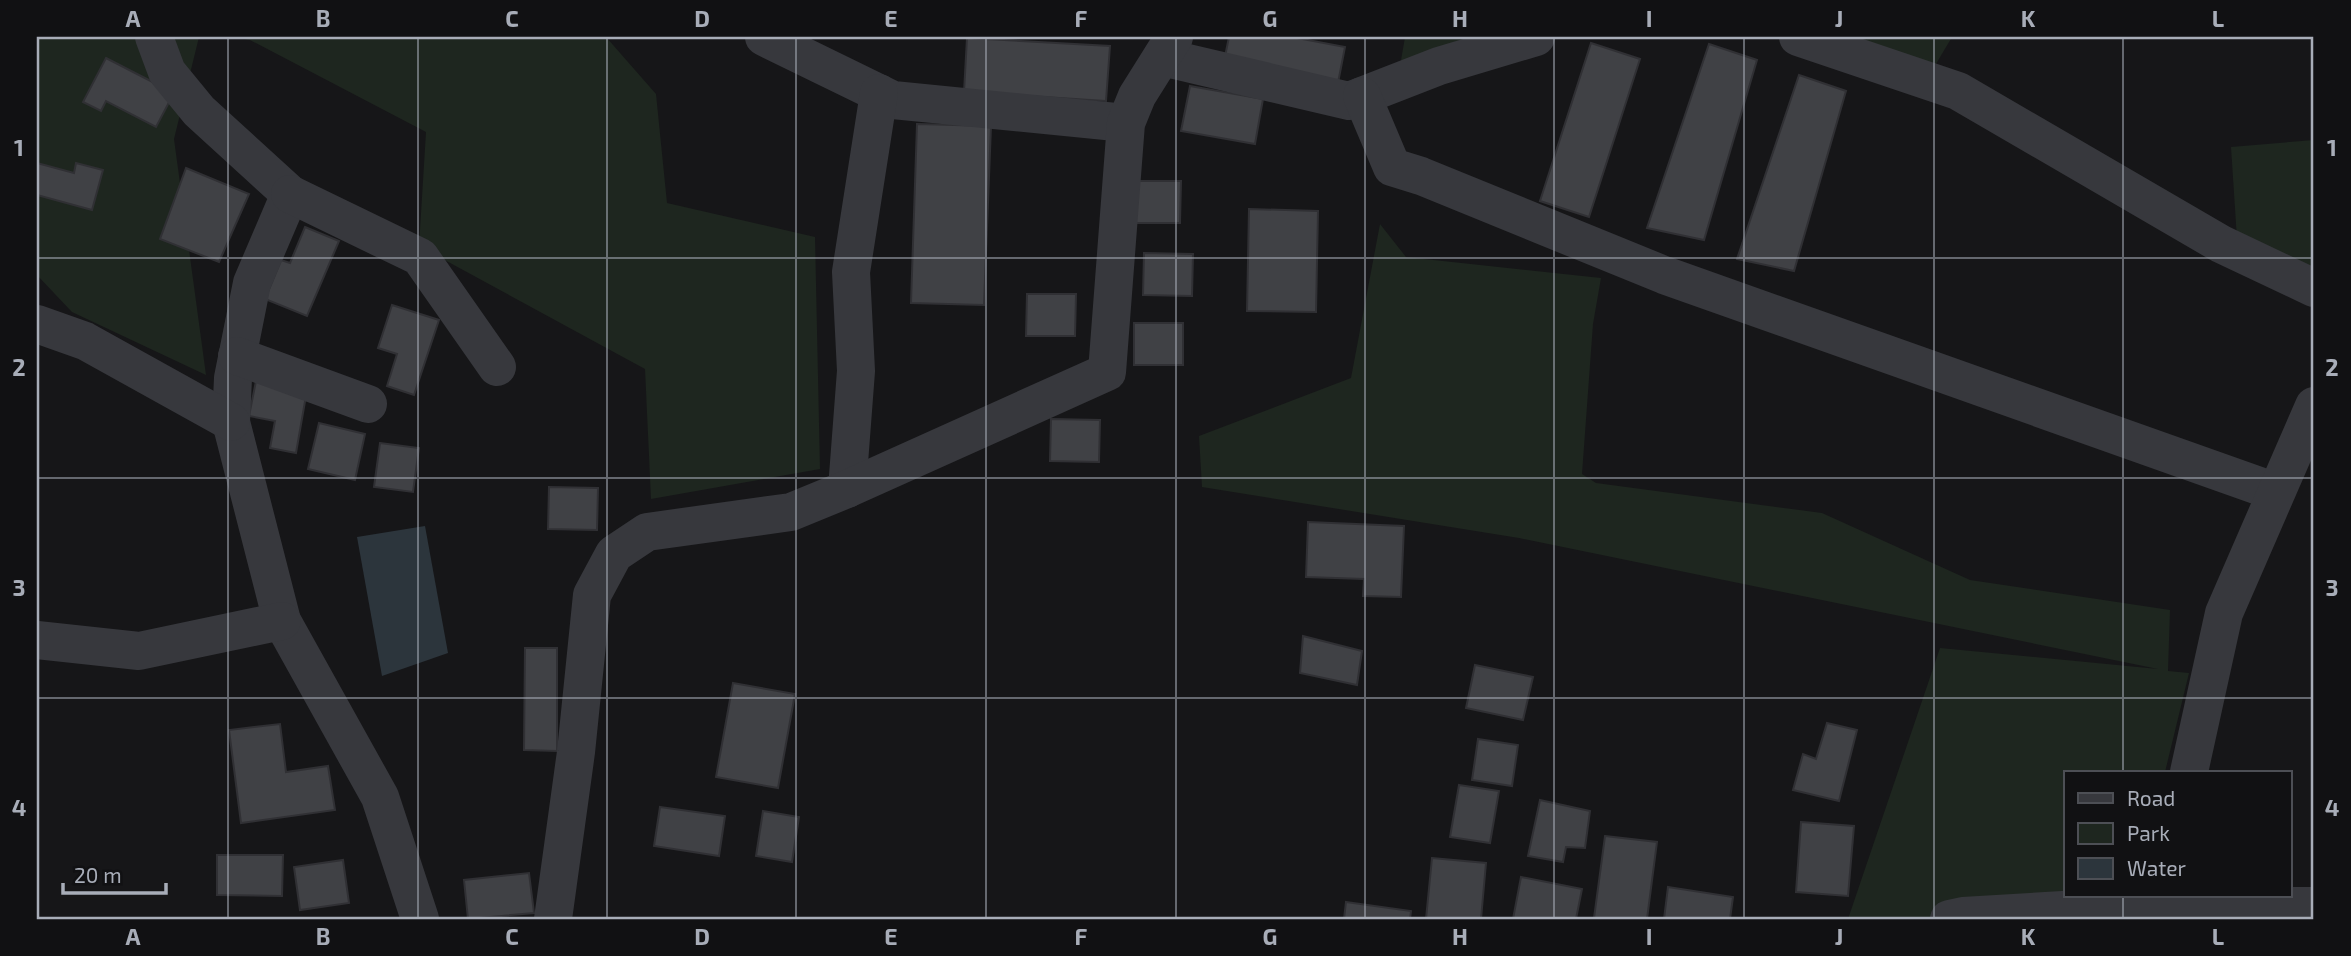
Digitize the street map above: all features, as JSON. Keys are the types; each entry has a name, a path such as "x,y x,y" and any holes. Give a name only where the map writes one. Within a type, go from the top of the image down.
{"street":[{"path":"154,37 167,72 199,111 290,194 420,257 497,367"},
{"path":"764,37 892,100 1126,124"},
{"path":"553,919 576,752 592,595 614,554 647,532 791,512 1107,372 1126,124 1138,96 1168,47 1349,101 1439,66 1536,37"},
{"path":"1798,37 1958,90 2221,244 2314,288"},
{"path":"847,489 856,371 851,272 879,93"},
{"path":"1362,96 1392,167 1421,176 1664,275 2276,492"},
{"path":"290,194 252,283 233,378 231,422 282,621 380,797 420,919"},
{"path":"37,324 85,341 231,422"},
{"path":"237,356 368,404"},
{"path":"2189,771 2224,612 2314,406"},
{"path":"37,640 139,652 282,621"},
{"path":"1949,919 2161,900 2314,906"}],"green space":[{"path":"37,37 199,37 174,139 206,375 72,312 37,275"},
{"path":"232,37 606,37 656,94 667,203 815,237 820,469 651,499 645,369 419,246 426,132 250,40"},
{"path":"1405,37 1485,37 1399,72"},
{"path":"1808,37 1952,37 1930,74"},
{"path":"2314,140 2314,287 2237,239 2231,147"},
{"path":"1380,224 1406,257 1601,278 1593,324 1582,474 1596,483 1822,513 1970,580 2170,610 2168,671 2189,673 2165,771 2064,771 2064,897 2076,897 2184,919 1848,919 1940,648 2158,669 1519,538 1202,487 1199,436 1351,378"}],"water":[{"path":"425,526 448,653 382,676 357,537"}],"building":[{"path":"1229,37 1292,37 1345,47 1336,93 1222,71"},
{"path":"967,38 1110,46 1106,101 964,92"},
{"path":"1591,43 1640,59 1589,217 1540,201"},
{"path":"1709,44 1757,60 1704,240 1647,228"},
{"path":"106,58 174,93 156,127 106,101 101,111 83,102"},
{"path":"1799,75 1846,91 1794,271 1737,259"},
{"path":"1190,86 1263,99 1255,144 1181,131"},
{"path":"917,124 991,126 984,305 911,303"},
{"path":"37,163 74,173 76,163 103,170 92,210 37,195"},
{"path":"186,168 249,194 219,262 160,239"},
{"path":"1132,181 1181,181 1180,223 1131,223"},
{"path":"1249,209 1318,211 1316,312 1247,311"},
{"path":"305,227 339,241 307,316 265,299 281,260 290,263"},
{"path":"1144,253 1193,254 1192,296 1143,295"},
{"path":"1027,294 1076,294 1075,336 1026,336"},
{"path":"392,305 439,320 414,395 387,386 397,354 378,348"},
{"path":"1134,323 1183,323 1183,365 1134,365"},
{"path":"256,381 307,390 296,453 270,448 275,421 249,416"},
{"path":"1051,419 1100,420 1099,462 1050,461"},
{"path":"319,423 365,434 355,480 308,469"},
{"path":"380,443 419,448 413,492 374,487"},
{"path":"549,487 598,488 597,530 548,529"},
{"path":"1308,522 1404,526 1401,597 1363,596 1364,579 1306,577"},
{"path":"1303,636 1362,651 1357,685 1300,673"},
{"path":"525,648 557,648 557,751 524,750"},
{"path":"1475,665 1533,677 1523,720 1466,708"},
{"path":"733,683 795,694 778,788 716,777"},
{"path":"1827,723 1857,730 1839,801 1793,790 1803,754 1816,759"},
{"path":"280,724 286,772 328,766 335,810 241,823 229,730"},
{"path":"1478,739 1518,745 1512,786 1472,780"},
{"path":"1459,785 1499,791 1490,843 1450,837"},
{"path":"1540,800 1590,811 1585,848 1566,847 1563,862 1528,856"},
{"path":"660,807 725,816 719,856 654,846"},
{"path":"763,811 799,817 792,862 756,856"},
{"path":"1801,822 1854,826 1848,896 1796,892"},
{"path":"1605,836 1657,842 1647,919 1594,918"},
{"path":"217,855 283,855 282,896 217,895"},
{"path":"1432,858 1486,863 1481,919 1426,919"},
{"path":"343,860 349,903 300,910 294,867"},
{"path":"529,873 534,913 468,919 464,880"},
{"path":"1521,877 1582,889 1576,919 1513,919"},
{"path":"1668,887 1733,897 1730,919 1664,919"},
{"path":"1346,902 1411,911 1410,919 1344,919"}]}
